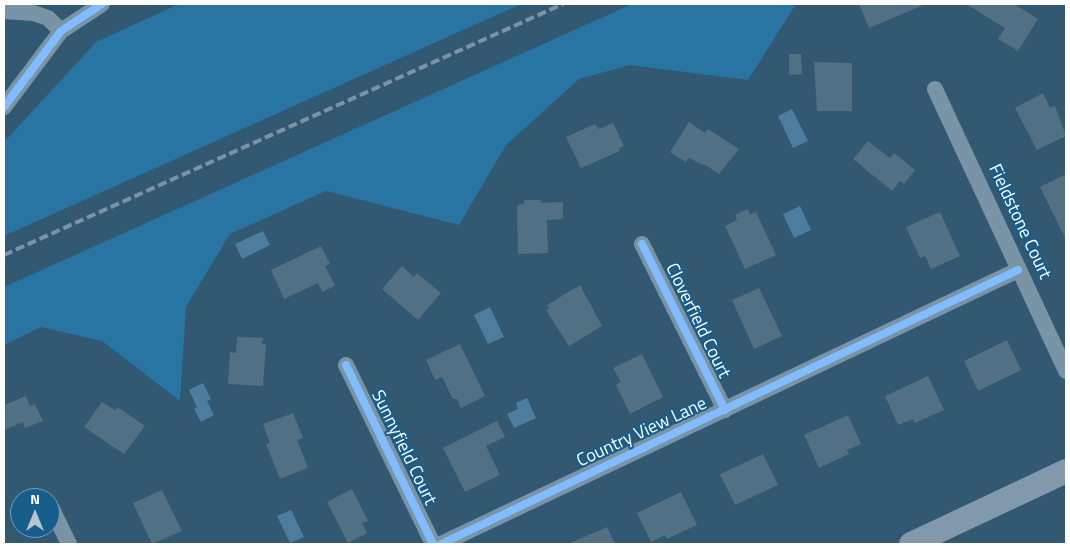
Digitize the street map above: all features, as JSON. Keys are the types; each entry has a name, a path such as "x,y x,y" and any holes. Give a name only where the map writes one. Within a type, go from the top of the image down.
{"main road":[{"path":"912,544 1066,471"}],"street":[{"path":"4,106 61,31 102,4"},
{"path":"4,11 33,13 48,18 61,31"},
{"name":"Fieldstone Court","path":"935,89 1066,371"},
{"name":"Cloverfield Court","path":"642,244 725,410"},
{"name":"Country View Lane","path":"441,544 1018,270"},
{"name":"Sunnyfield Court","path":"346,365 433,544"},
{"path":"60,525 69,544"}],"shaded area":[{"path":"179,4 521,4 4,236 4,142 96,42"},
{"path":"632,4 796,4 748,80 630,65 579,79 506,145 459,225 326,191 230,234 186,307 180,401 102,341 41,327 4,345 4,287"},
{"path":"792,109 808,141 793,148 778,116"},
{"path":"800,206 811,230 794,238 783,214"},
{"path":"263,231 270,245 242,259 235,244"},
{"path":"490,307 504,337 488,344 474,315"},
{"path":"203,383 211,399 207,401 214,415 201,422 194,409 197,407 189,390"},
{"path":"527,398 536,418 514,428 507,414 518,409 516,403"},
{"path":"291,510 304,537 290,543 277,516"}],"building":[{"path":"859,4 926,4 869,28"},
{"path":"966,4 1014,4 1038,19 1018,51 998,39 1005,28"},
{"path":"789,54 801,54 802,74 789,75"},
{"path":"814,62 852,63 852,111 817,111"},
{"path":"1043,93 1050,108 1055,106 1066,136 1037,150 1015,108"},
{"path":"689,122 705,133 708,129 739,149 719,174 704,164 689,158 686,162 670,152"},
{"path":"613,123 624,146 619,148 620,151 581,168 566,137 595,124 599,129"},
{"path":"868,141 890,158 894,153 915,170 904,184 900,181 892,191 853,159"},
{"path":"1066,174 1066,240 1040,187"},
{"path":"524,200 541,200 541,203 563,202 563,219 547,220 548,253 518,254 517,205 524,204"},
{"path":"748,209 750,214 756,212 776,255 745,269 725,226 737,220 735,215"},
{"path":"940,212 960,256 931,269 925,256 920,258 906,227"},
{"path":"321,246 330,264 325,266 335,286 322,292 318,283 284,299 271,270"},
{"path":"402,266 414,277 417,273 441,293 418,320 382,289"},
{"path":"580,285 602,326 569,346 546,310 549,308 547,305"},
{"path":"759,288 782,336 754,349 732,300"},
{"path":"237,337 263,338 262,344 266,344 263,386 228,384 230,352 236,353"},
{"path":"1007,340 1021,370 978,391 964,361"},
{"path":"460,344 485,396 461,408 457,399 453,399 442,377 435,380 426,360"},
{"path":"642,354 663,397 630,414 616,385 621,382 613,368"},
{"path":"928,376 944,410 915,423 913,419 898,425 885,396"},
{"path":"26,396 30,406 35,404 43,421 25,428 23,422 4,430 4,405"},
{"path":"102,402 115,410 118,407 145,426 124,454 84,427"},
{"path":"293,413 303,438 297,440 308,468 280,479 266,444 270,443 263,424"},
{"path":"848,415 861,444 847,450 849,454 819,468 804,435"},
{"path":"497,421 505,437 486,446 500,475 465,492 443,448"},
{"path":"763,454 778,485 735,505 720,474"},
{"path":"352,489 368,521 362,523 367,533 348,543 327,502"},
{"path":"162,490 182,531 152,544 133,503"},
{"path":"681,492 697,525 667,539 665,535 651,542 637,513"},
{"path":"607,527 615,544 568,544"}],"railway":[{"path":"4,255 563,4"}],"cycle path":[{"path":"4,107 61,31 102,4"},
{"path":"642,244 725,410"},
{"path":"441,544 1018,270"},
{"path":"346,365 433,544"}]}
